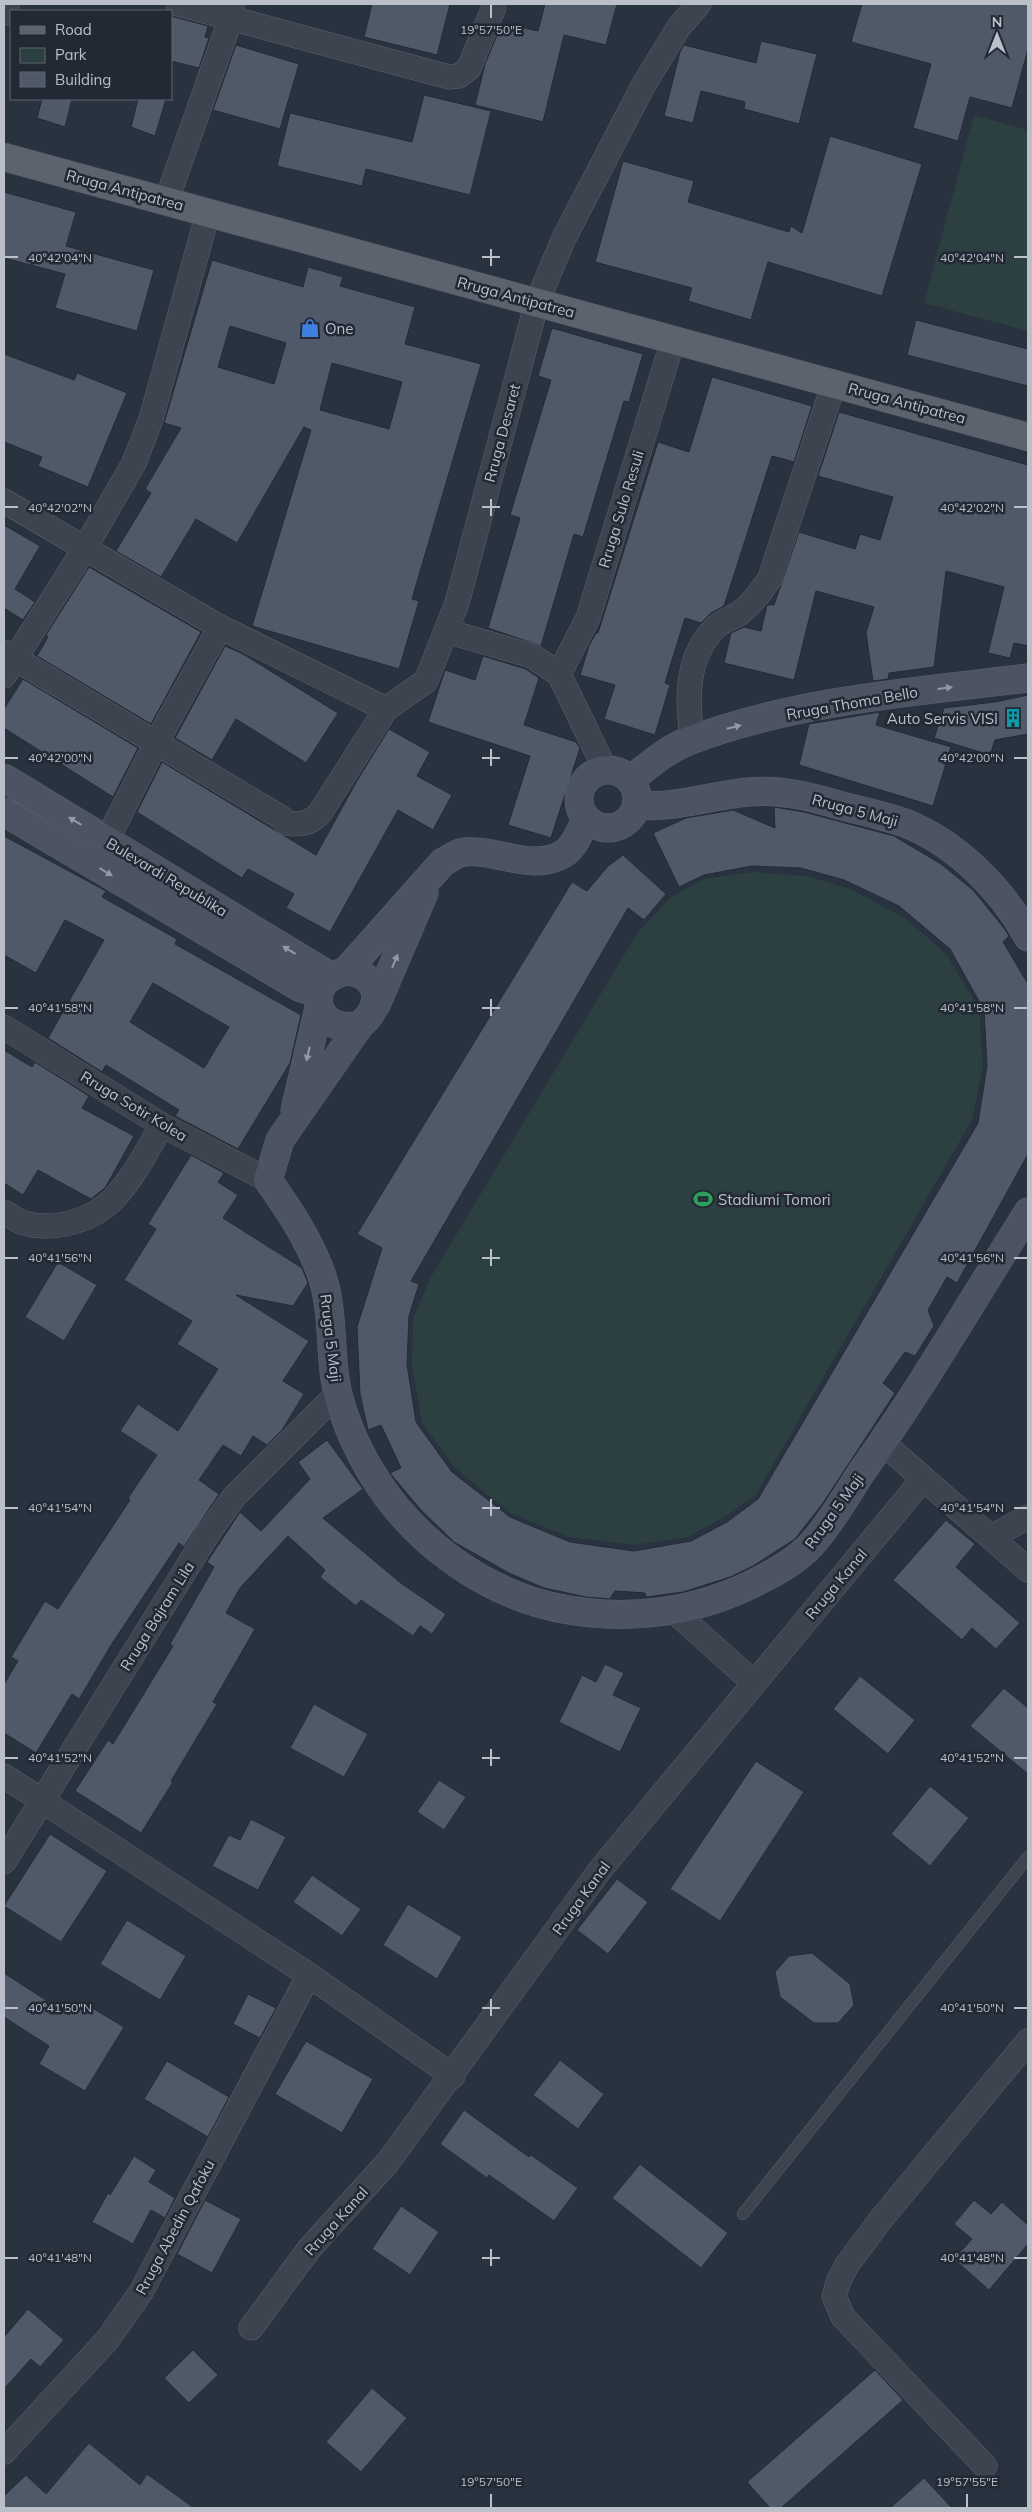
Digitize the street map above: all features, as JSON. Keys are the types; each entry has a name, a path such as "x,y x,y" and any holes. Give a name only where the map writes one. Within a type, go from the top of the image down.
{"main road":[{"name":"Rruga Antipatrea","path":"4,157 1028,437"}],"street":[{"path":"4,13 7,4"},
{"path":"178,4 232,11 449,76 459,76 469,68 494,7"},
{"name":"Rruga Desaret","path":"8,662 156,743 282,818 286,823 299,825 313,821 386,709 426,682 457,603 537,302 564,238 643,86 679,27 699,4"},
{"path":"166,202 232,11"},
{"path":"8,662 85,548 122,488 151,419 208,213"},
{"name":"Rruga Sulo Resuli","path":"559,674 588,618 673,340"},
{"path":"693,740 688,691 693,661 706,636 719,624 739,614 755,600 770,578 834,383"},
{"path":"4,501 220,628 386,709"},
{"path":"107,840 156,743 220,628"},
{"path":"446,631 532,656 559,674 624,785"},
{"name":"Rruga Thoma Bello","path":"624,785 662,756 693,740 714,732 809,708 860,698 1028,678"},
{"name":"Rruga Thoma Bello","path":"593,774 624,785 631,817 609,829 597,826 586,819 580,808 579,795 584,783 593,774"},
{"name":"Bulevardi Republika","path":"4,778 107,840 329,987"},
{"name":"Rruga 5 Maji","path":"624,785 659,806 750,792 778,791 824,801 906,824 943,844 972,866 997,892 1027,932"},
{"name":"Bulevardi Republika","path":"4,812 299,987 329,987"},
{"path":"292,1126 329,987 433,871 443,862 459,853 477,853 521,860 543,860 564,854 574,842 586,819"},
{"path":"268,1180 280,1140 292,1126 368,1015 433,871"},
{"path":"359,973 370,981 375,992 368,1015 348,1028 335,1026 325,1018 329,987 359,973"},
{"name":"Rruga Sotir Kolea","path":"4,1027 162,1125 268,1180"},
{"path":"4,1212 22,1222 41,1226 58,1226 79,1220 99,1211 116,1197 135,1171 162,1125"},
{"name":"Rruga 5 Maji","path":"268,1180 292,1214 322,1275 328,1304 335,1382 338,1392 359,1449 373,1476 394,1505 435,1547 468,1571 512,1594 566,1609 605,1614 638,1615 674,1611 717,1600 740,1591 777,1571 807,1550 883,1442 1028,1212"},
{"name":"Rruga Bajram Lila","path":"4,1862 209,1532 234,1497 338,1392"},
{"path":"883,1442 1028,1570"},
{"name":"Rruga Kanal","path":"251,2328 309,2249 388,2162 453,2076 600,1870 923,1478"},
{"path":"991,1538 1028,1517"},
{"path":"674,1611 754,1683"},
{"path":"4,1776 42,1803 309,1975 453,2076"},
{"name":"Rruga Abedin Qafoku","path":"4,2452 108,2339 142,2292 309,1975"},
{"path":"986,2466 843,2318 834,2296 838,2280 876,2225 1028,2040"}],"lane":[{"path":"743,2214 1028,1857"}],"green space":[{"path":"974,115 1028,130 1028,331 924,303"},
{"name":"Stadiumi Tomori","path":"752,872 806,876 848,888 907,919 947,955 979,1009 983,1066 972,1120 755,1496 723,1518 688,1537 634,1545 569,1537 510,1513 455,1468 422,1423 412,1365 413,1318 431,1277 638,932 670,898 704,879"}],"building":[{"path":"372,4 450,4 437,55 364,37"},
{"path":"545,4 617,4 606,45 564,35 543,122 475,105 485,64 502,23 538,31"},
{"path":"862,4 1028,4 1028,49 1012,108 970,97 958,141 913,128 931,64 851,42"},
{"path":"172,16 208,26 205,37 209,38 199,68 172,61"},
{"path":"761,41 817,54 799,124 744,109 745,102 701,91 693,123 664,116 680,52 684,45 756,63"},
{"path":"236,45 299,64 280,129 213,110"},
{"path":"424,95 491,111 470,195 366,169 362,186 277,166 290,113 412,142"},
{"path":"42,100 72,100 65,127 37,118"},
{"path":"138,100 166,100 155,136 131,127"},
{"path":"830,136 922,164 882,296 768,262 751,320 688,301 692,288 595,262 623,161 694,181 688,202 789,232 791,226 802,233"},
{"path":"4,192 76,212 66,246 154,270 137,331 55,308 65,274 4,258"},
{"path":"212,260 303,287 308,267 343,277 340,286 415,307 405,344 481,364 412,599 419,601 399,669 252,626 311,430 304,427 237,543 196,519 161,577 116,551 151,493 145,489 181,428 164,423","holes":["230,326 286,343 274,384 218,367","332,363 402,382 389,429 320,410"]},
{"path":"916,320 1028,349 1028,386 907,355"},
{"path":"552,328 643,354 629,402 624,401 583,537 574,534 541,646 488,628 520,518 510,515 551,380 538,376"},
{"path":"4,354 74,380 77,373 127,393 88,487 38,466 42,457 4,442"},
{"path":"712,377 812,406 794,462 772,456 724,606 711,613 701,623 685,618 665,683 670,685 655,735 604,719 615,685 580,675 589,646 596,633 598,633 658,442 689,452"},
{"path":"839,412 1028,465 1028,646 1014,643 1010,658 988,653 1004,587 946,571 934,667 889,673 888,679 873,681 866,633 874,607 816,591 794,680 724,663 731,633 744,627 761,631 767,605 774,605 799,532 855,549 860,534 880,540 893,497 818,476"},
{"path":"4,525 40,546 15,589 35,602 23,620 4,608"},
{"path":"89,567 201,632 151,724 37,656 48,637 46,635"},
{"path":"225,646 243,654 338,713 306,763 236,719 212,760 175,738"},
{"path":"483,656 526,669 539,678 524,725 576,742 580,748 551,838 508,825 530,756 428,722 445,670 475,680"},
{"path":"23,679 138,748 113,797 4,728 4,709"},
{"path":"1028,695 1028,734 995,740 990,755 934,738 944,708 995,702"},
{"path":"880,712 876,725 951,747 933,806 799,765 809,724"},
{"path":"389,729 430,752 417,776 452,795 433,830 398,810 330,932 286,908 294,894 248,869 242,878 137,812 162,762 316,855 358,779"},
{"path":"774,807 804,812 894,836 941,864 973,890 1004,928 1009,936 1003,942 1028,984 1028,1154 957,1283 947,1277 928,1310 934,1326 915,1356 905,1352 883,1383 895,1393 823,1503 795,1539 753,1566 730,1577 683,1592 646,1597 645,1593 615,1591 610,1599 586,1597 544,1588 509,1573 454,1542 420,1509 390,1473 401,1468 381,1425 368,1430 360,1394 357,1327 382,1248 357,1234 572,882 587,891 608,866 623,855 666,894 644,920 628,908 411,1281 419,1284 409,1316 407,1364 416,1422 452,1472 510,1517 570,1542 634,1551 691,1541 727,1522 758,1499 978,1123 987,1066 984,1010 950,949 899,906 844,880 801,868 752,866 704,875 679,887 653,833 686,818 733,810 775,828"},
{"path":"4,836 106,891 102,897 177,939 175,944 301,1015 290,1063 238,1149 175,1116 179,1110 106,1065 102,1072 48,1038 104,940 65,920 36,973 4,955","holes":["153,983 229,1027 204,1068 130,1022"]},
{"path":"4,1050 32,1067 35,1062 89,1096 82,1108 134,1136 105,1188 91,1199 38,1170 23,1195 4,1183"},
{"path":"191,1155 224,1173 218,1182 238,1195 223,1218 302,1268 308,1283 293,1306 236,1295 309,1341 283,1381 304,1394 282,1430 267,1445 253,1436 241,1456 223,1445 199,1480 219,1494 184,1547 179,1543 113,1642 79,1699 72,1694 36,1753 4,1733 4,1684 18,1661 11,1657 45,1601 58,1609 130,1500 128,1498 157,1455 120,1431 138,1404 178,1431 218,1369 177,1344 192,1321 124,1280 156,1229 148,1224"},
{"path":"58,1262 97,1285 64,1341 25,1317"},
{"path":"327,1440 363,1489 323,1518 402,1584 446,1614 432,1634 420,1626 413,1636 361,1600 356,1606 320,1577 325,1570 288,1536 240,1588 226,1613 255,1629 213,1702 217,1704 171,1781 173,1782 141,1833 75,1791 108,1740 113,1744 173,1646 170,1644 214,1567 207,1562 240,1512 261,1531 310,1479 298,1462"},
{"path":"946,1520 975,1544 956,1567 1020,1623 996,1649 972,1628 962,1640 893,1580"},
{"path":"605,1664 624,1673 613,1695 641,1708 620,1752 559,1722 582,1675 596,1682"},
{"path":"860,1676 915,1720 888,1754 833,1709"},
{"path":"1004,1688 1028,1708 1028,1774 970,1726"},
{"path":"314,1704 368,1734 344,1777 290,1748"},
{"path":"756,1761 804,1792 720,1921 670,1889"},
{"path":"439,1780 466,1797 444,1830 417,1812"},
{"path":"930,1786 969,1818 930,1866 891,1834"},
{"path":"251,1819 286,1837 258,1890 212,1866 229,1835 240,1840"},
{"path":"50,1834 107,1871 61,1942 4,1906"},
{"path":"312,1875 361,1909 342,1936 293,1902"},
{"path":"617,1879 648,1902 608,1954 577,1930"},
{"path":"408,1904 462,1937 437,1979 383,1945"},
{"path":"127,1920 186,1956 160,2000 100,1964"},
{"path":"812,1953 850,1984 854,2005 838,2023 814,2023 780,1997 775,1972 789,1956"},
{"path":"4,1973 69,2015 79,2000 124,2027 85,2091 39,2064 49,2046 4,2017"},
{"path":"248,1994 276,2008 260,2038 233,2024"},
{"path":"306,2041 373,2079 342,2133 275,2094"},
{"path":"560,2060 604,2094 578,2129 533,2095"},
{"path":"167,2061 229,2097 208,2137 144,2099"},
{"path":"464,2110 529,2157 531,2155 578,2188 554,2221 489,2175 487,2178 440,2144"},
{"path":"134,2156 156,2170 149,2182 175,2198 165,2218 151,2210 133,2244 92,2222 108,2193 110,2195"},
{"path":"640,2164 728,2233 701,2268 612,2198"},
{"path":"205,2200 241,2219 212,2273 177,2254"},
{"path":"974,2200 991,2214 1002,2202 1028,2225 1028,2244 989,2290 954,2259 972,2239 954,2224"},
{"path":"401,2206 439,2232 410,2275 372,2249"},
{"path":"28,2309 64,2340 40,2367 31,2359 4,2389 4,2337"},
{"path":"193,2350 218,2375 189,2403 164,2378"},
{"path":"875,2370 903,2400 781,2508 770,2508 747,2482"},
{"path":"372,2388 407,2418 361,2472 326,2442"},
{"path":"89,2443 140,2485 147,2474 194,2508 4,2508 4,2496 26,2475 46,2494"},
{"path":"924,2478 952,2508 890,2508"}],"place":[{"name":"One","path":"310,328"},
{"name":"Auto Servis VISI","path":"1013,718"},
{"name":"Stadiumi Tomori","path":"703,1199"}]}
